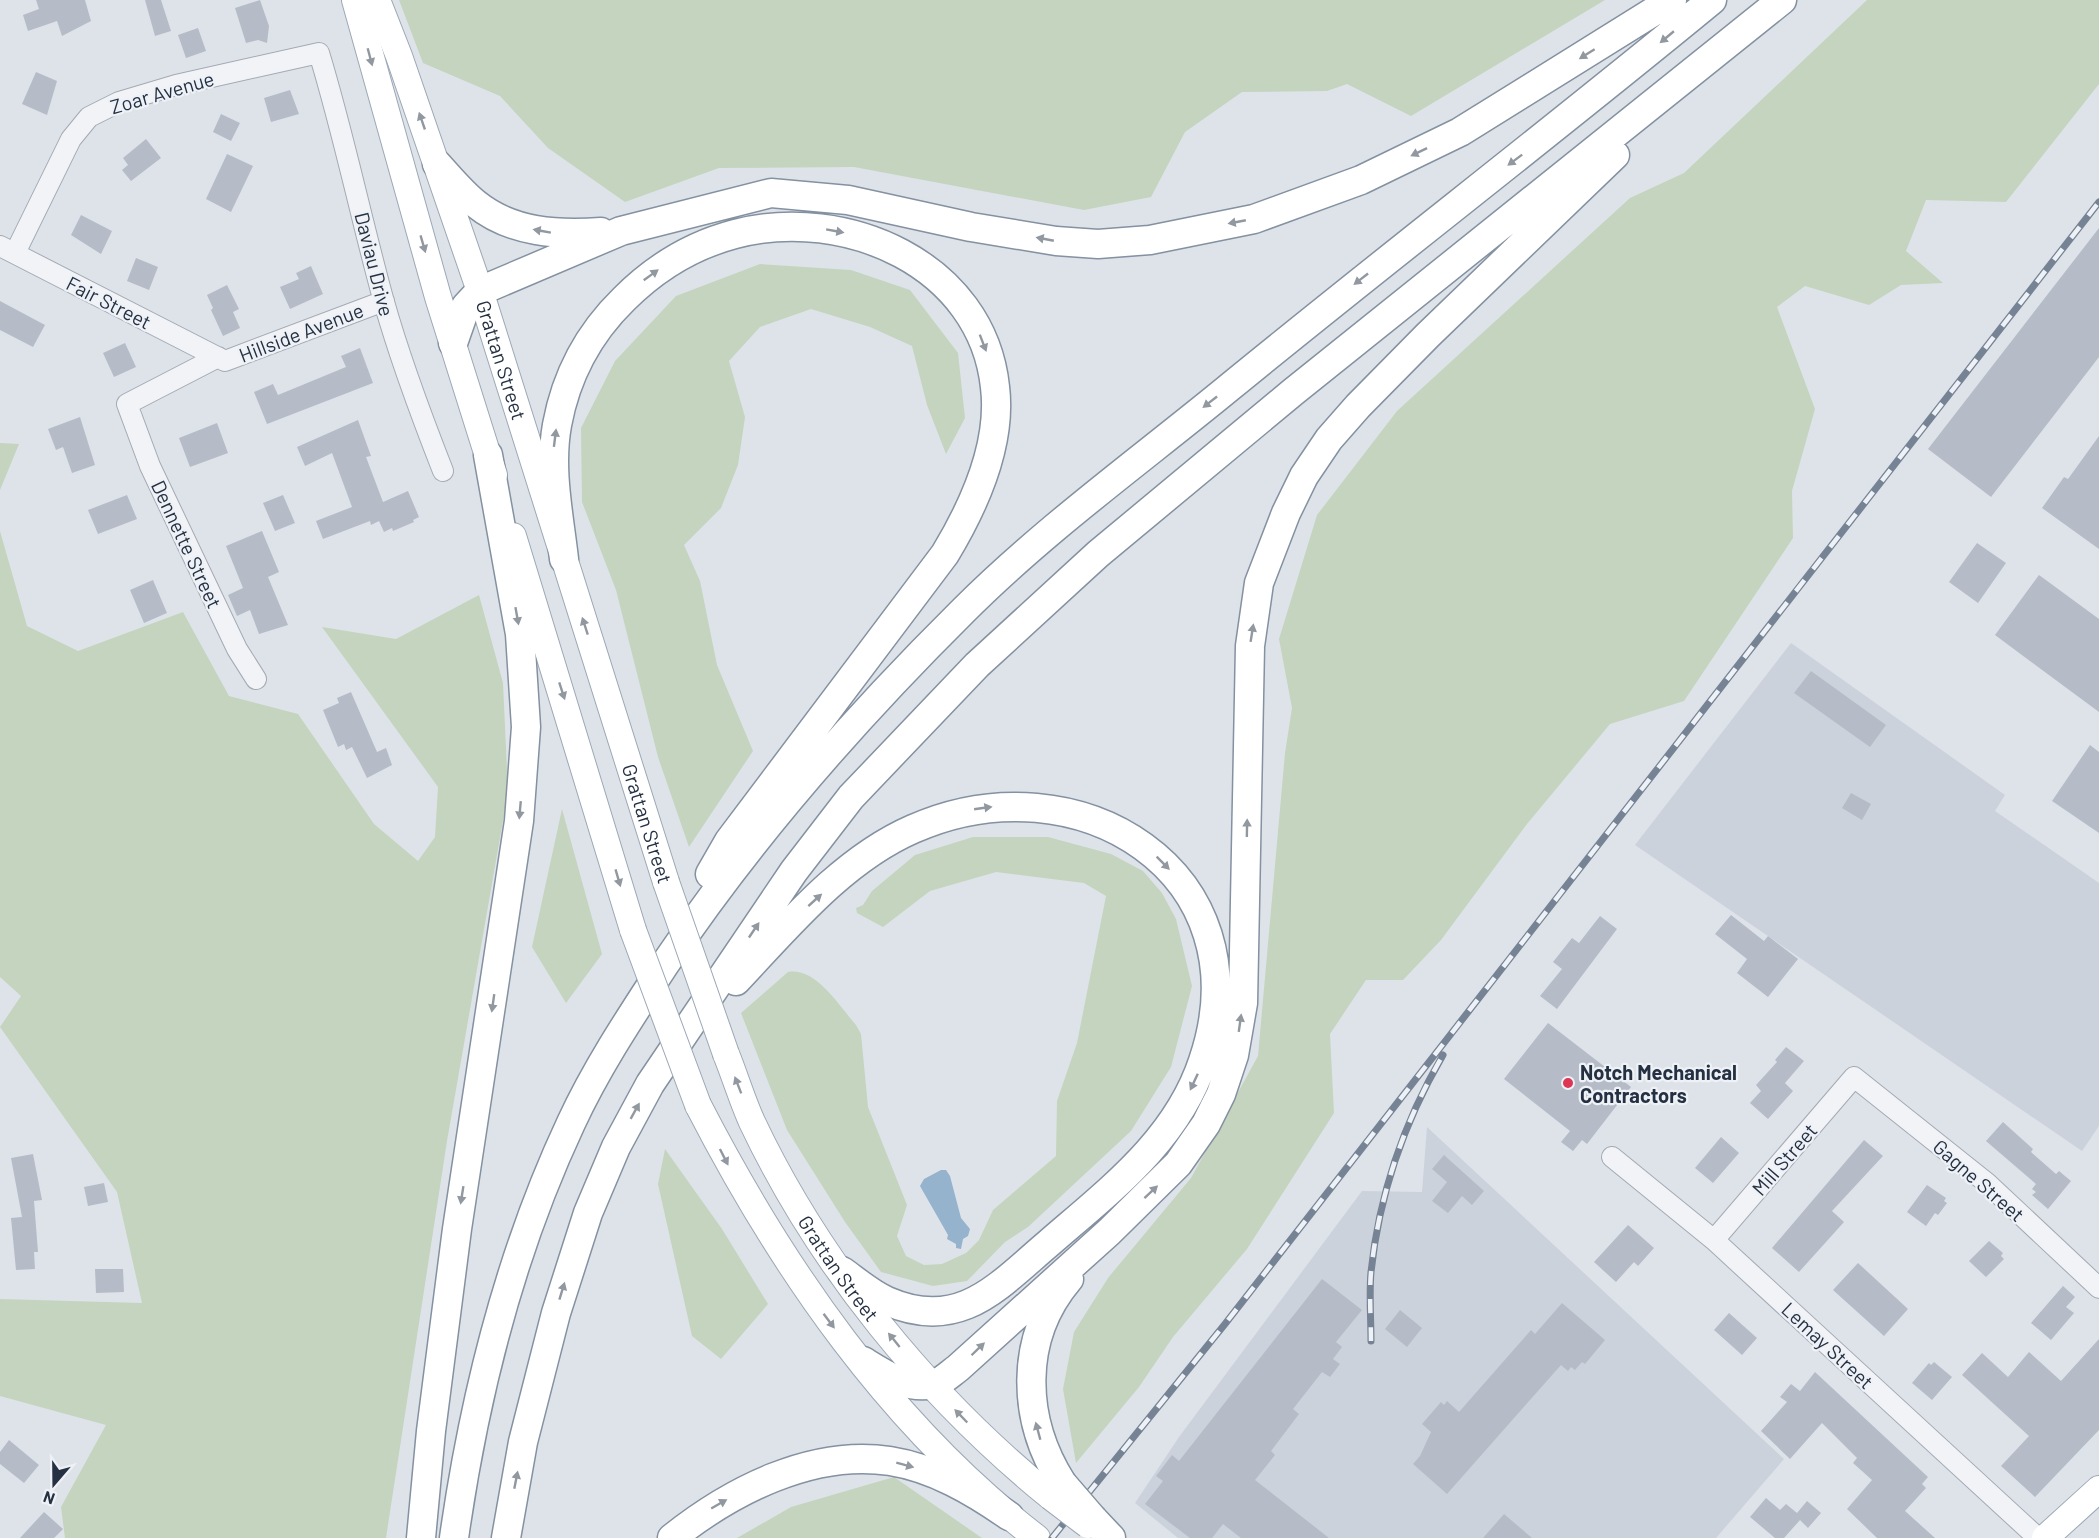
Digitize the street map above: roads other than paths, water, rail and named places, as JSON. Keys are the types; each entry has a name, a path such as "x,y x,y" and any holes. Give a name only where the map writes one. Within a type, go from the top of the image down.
{"highway":[{"path":"453,343 466,306 480,291 621,231 771,193 848,200 1056,241 1098,244 1150,240 1254,219 1361,180 1460,132 1672,0"},
{"path":"628,1020 714,892 759,835 813,770 964,609 1129,466 1406,244 1552,132 1712,0"},
{"path":"506,1538 523,1442 566,1279 602,1179 650,1084 794,871 844,806 912,731 977,665 1098,554 1233,441 1782,0"},
{"path":"862,1361 891,1379 906,1383 932,1384 958,1368 1109,1232 1158,1185 1194,1142 1221,1094 1234,1055 1243,1003 1250,646 1259,583 1304,476 1329,439 1428,335 1741,34"},
{"path":"437,164 476,205 510,223 539,232 567,235 621,231"},
{"path":"454,1538 474,1423 521,1254 572,1121 729,841 945,554 963,523 987,460 996,406 992,370 971,316 945,285 917,261 886,245 843,232 793,227 752,230 716,240 682,255 638,285 605,319 585,348 568,384 559,415 554,449 564,559"},
{"path":"421,1538 431,1431 457,1230 519,821 526,727 520,634 488,455"},
{"path":"650,1084 710,1009 802,912 865,856 910,830 949,815 984,807 1036,806 1096,820 1128,836 1156,856 1181,883 1193,901 1209,939 1215,973 1212,1026 1203,1064 1167,1131 1110,1190 977,1302 959,1309 932,1313 910,1309 885,1300 842,1271"},
{"path":"1099,1530 1056,1490 1035,1421 1030,1388 1034,1351 1049,1307 1065,1284 1109,1232"},
{"path":"672,1538 709,1509 778,1474 866,1459 891,1461 944,1477 1024,1528"}],"main road":[{"name":"Grattan Street","path":"355,0 453,343 566,704 633,930 698,1105 730,1167 778,1247 829,1322 922,1434 964,1476 1024,1528"},
{"name":"Grattan Street","path":"377,0 437,164 480,291 666,882 752,1121 786,1185 862,1300 932,1384 1002,1456 1056,1490"},
{"path":"2045,1538 2099,1489"}],"street":[{"name":"Zoar Avenue","path":"7,250 71,139 89,117 98,110 176,85 319,53"},
{"name":"Daviau Drive","path":"319,53 339,120 384,301 410,385 442,471"},
{"name":"Fair Street","path":"7,250 218,357"},
{"name":"Hillside Avenue","path":"218,357 225,361 384,301"},
{"name":"Dennette Street","path":"218,357 128,405 150,466 237,649 256,679"},
{"name":"Mill Street","path":"1714,1240 1854,1077"},
{"name":"Gagne Street","path":"1854,1077 1987,1183 2099,1288"},
{"name":"Lemay Street","path":"1611,1157 1714,1240 2038,1538"}],"water":[{"path":"941,1170 946,1170 950,1176 961,1218 970,1229 968,1236 963,1239 961,1249 956,1248 956,1244 947,1239 948,1235 920,1186 924,1179"}],"railway":[{"path":"1052,1538 1225,1324 2099,202"},
{"path":"1371,1341 1371,1272 1387,1187 1416,1106 1443,1055"}],"place":[{"name":"Notch Mechanical Contractors","path":"1568,1083"}]}
